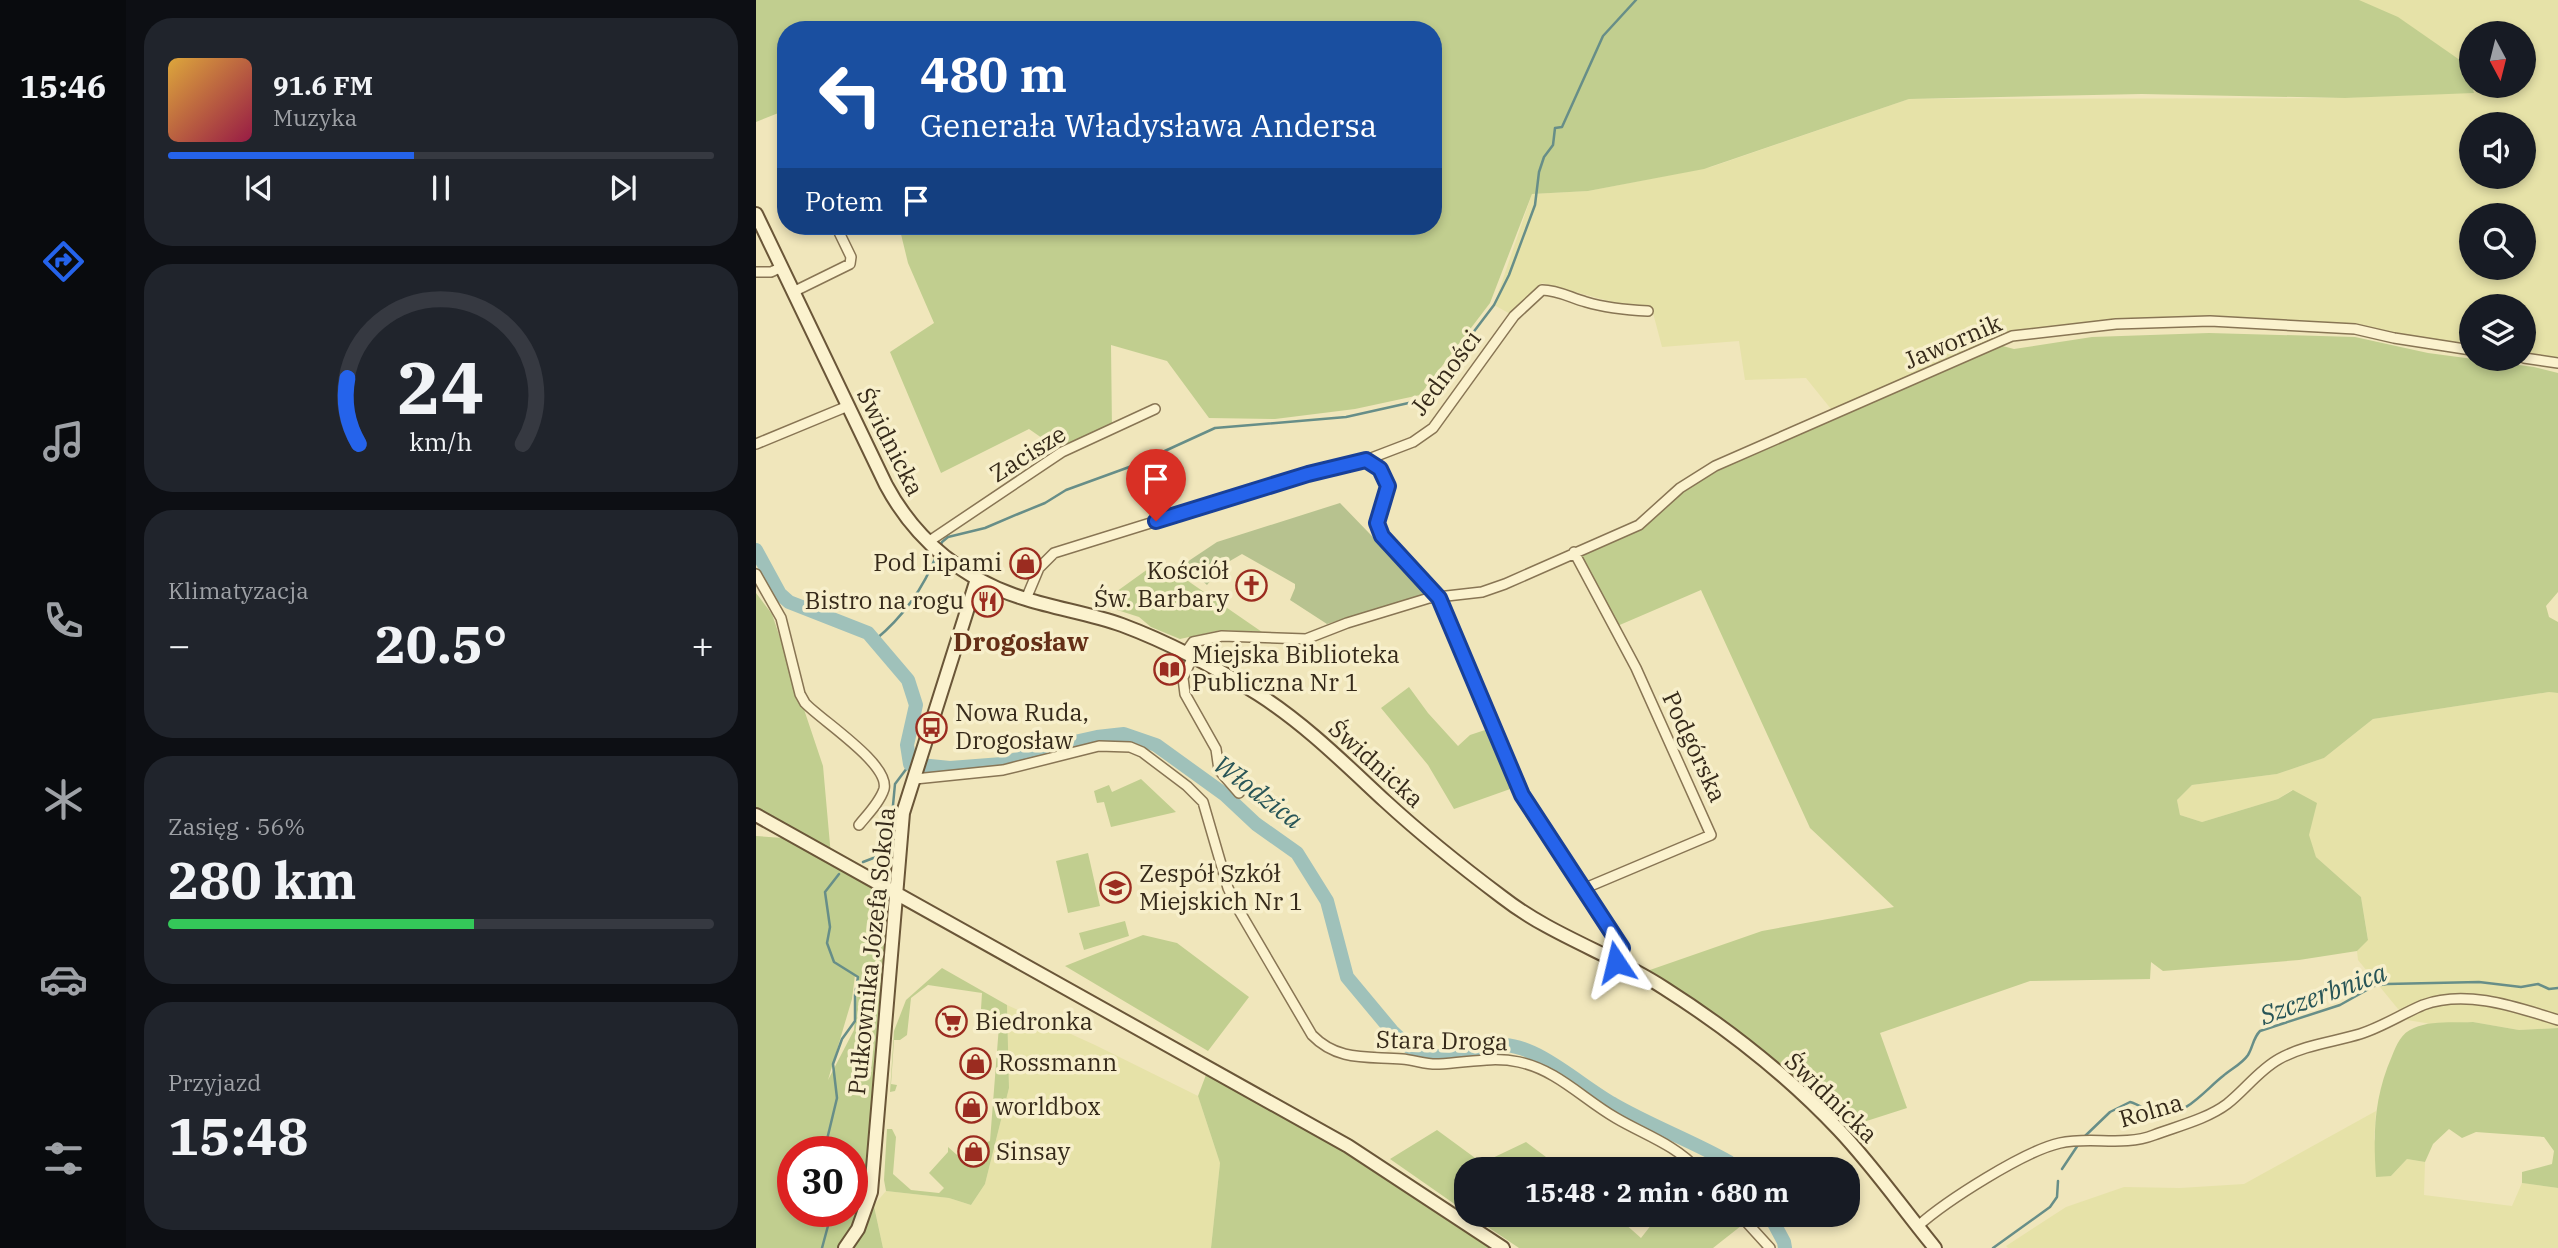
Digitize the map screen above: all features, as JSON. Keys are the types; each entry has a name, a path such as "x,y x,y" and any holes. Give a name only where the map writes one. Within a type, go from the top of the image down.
{"street":[{"name":"Świdnicka","path":"756,214 895,502 935,549 977,579 1026,599 1119,624 1189,654 1260,696 1301,725 1419,831 1506,900 1542,925 1646,976 1698,1011 1810,1100 1841,1132 1935,1248"},
{"path":"793,292 850,264 850,257 840,235"},
{"path":"756,272 771,272 782,267"},
{"name":"Jedności","path":"1026,599 1039,568 1054,553 1308,474 1366,460 1413,442 1433,428 1514,316 1542,290 1552,290 1585,302 1648,312"},
{"name":"Jawornik","path":"1189,654 1193,642 1222,636 1306,639 1429,598 1482,592 1505,584 1639,525 1680,488 1715,466 2012,335 2116,324 2210,321 2355,329 2459,348"},
{"path":"2536,360 2558,363"},
{"path":"756,444 848,406"},
{"name":"Zacisze","path":"935,549 1062,452 1155,409"},
{"path":"1366,460 1380,469 1388,486 1377,523 1382,536 1439,598 1522,795 1622,948 1616,962"},
{"name":"Podgórska","path":"1574,552 1642,679 1711,835 1583,889"},
{"path":"756,574 777,608 800,694 805,703 871,760 883,776 881,794 859,825"},
{"name":"Pułkownika Józefa Sokola","path":"845,1248 858,1229 871,1192 904,813 977,579"},
{"path":"1189,654 1183,678 1185,694 1216,749 1219,770 1239,793"},
{"name":"Stara Droga","path":"916,775 992,772 1099,746 1119,745 1142,752 1187,786 1203,802 1228,888 1237,907 1312,1035 1321,1044 1333,1051 1360,1058 1399,1058 1438,1064 1496,1058 1521,1062 1560,1079 1608,1113 1683,1157"},
{"path":"756,815 1348,1146 1503,1248"},
{"name":"Rolna","path":"1918,1226 1938,1208 2048,1147 2080,1141 2117,1142 2148,1138 2217,1111 2278,1060 2304,1048 2364,1032 2425,1004 2482,1000 2558,1020"},
{"path":"1751,1227 1770,1248"}],"shaded area":[{"path":"2358,0 2558,0 2558,363 2536,359 2536,294 2459,294 2459,347 2395,336 2210,321 2012,336 1835,414 1806,378 1745,380 1739,341 1662,347 1653,313 1542,283 1514,316 1494,305 1532,194 1588,191 1711,167 1909,99 2345,98 2459,93 2459,98 2536,98 2536,21 2459,21 2459,59"},
{"path":"2549,692 2558,693 2558,1028 2519,1030 2473,1022 2431,1024 2407,1020 2358,960 2357,951 2368,939 2361,897 2316,857 2292,790 2278,799 2202,822 2180,815 2177,800 2192,785 2277,774 2324,758 2373,719"},
{"path":"1007,1005 1198,1096 1220,1163 1211,1248 883,1248 874,1205 886,1191 949,1198 971,1205 985,1184 1009,1088"},
{"path":"2376,1111 2374,1139 2391,1176 2407,1159 2425,1162 2424,1195 2512,1206 2522,1183 2558,1188 2558,1248 2006,1246 2066,1207 2124,1187 2180,1188 2244,1184"}],"green space":[{"path":"756,0 2359,0 2398,17 2459,59 2459,94 2345,98 2142,94 1909,99 1704,169 1588,191 1532,194 1490,303 1420,395 1355,409 1275,419 1209,418 1167,361 1111,345 1112,430 1062,452 1029,429 941,473 890,352 934,323 908,263 901,235 1442,235 1442,21 777,21 777,114 756,122"},
{"path":"2209,333 2355,337 2459,357 2459,371 2536,371 2536,368 2558,373 2558,592 2546,606 2549,617 2558,622 2558,693 2549,692 2373,719 2324,758 2277,774 2192,785 2177,800 2180,815 2202,822 2278,799 2293,790 2317,803 2309,835 2316,857 2361,897 2368,940 2357,951 2299,960 2163,971 2151,962 2150,979 2030,981 1880,1033 1907,1108 1848,1127 1753,1045 1647,971 1762,931 1894,907 1810,828 1701,590 1615,627 1574,552 1639,525 1694,478 1991,343 2014,349 2092,337"},
{"path":"1340,503 1428,594 1327,624 1290,600 1295,584 1242,554 1223,565 1207,585 1184,564 1217,542"},
{"path":"1159,561 1262,632 1221,630 1180,639 1151,627 1139,617 1105,606 1102,602"},
{"path":"756,593 772,614 823,766 831,856 896,893 871,1192 883,1248 756,1248 756,836 797,839 756,815","holes":["855,975 858,977 854,1030 828,1080 852,999"]},
{"path":"1409,687 1458,746 1470,735 1488,729 1513,788 1454,809 1428,765 1381,708"},
{"path":"1141,779 1176,812 1111,827 1104,802 1097,803 1094,791 1109,785 1112,792"},
{"path":"1088,853 1100,906 1068,913 1056,861"},
{"path":"1125,921 1129,936 1084,950 1079,933"},
{"path":"1143,935 1177,943 1249,997 1208,1051 1065,966"},
{"path":"942,968 1007,1005 1009,1088 985,1184 971,1205 949,1198 886,1191 884,1180 887,1129 892,1129 896,1137 893,1174 911,1190 939,1193 944,1188 929,1173 948,1152 948,1147 965,1162 986,1163 1000,1013 981,1009 982,993 928,985 911,998 907,1035 900,1040 894,1040 891,1084 897,1085 895,1091 890,1092 894,1031 906,1000"},
{"path":"2473,1022 2519,1030 2558,1028 2558,1188 2522,1183 2522,1172 2552,1164 2554,1151 2544,1137 2476,1132 2462,1138 2449,1129 2433,1144 2425,1162 2407,1159 2391,1176 2376,1177 2375,1130 2378,1101 2386,1071 2400,1039 2421,1025"},
{"path":"1209,1067 1348,1146 1454,1224 1454,1227 1492,1248 1211,1248 1220,1163 1198,1096"},
{"path":"1437,1130 1474,1157 1454,1157 1454,1204 1390,1159"},
{"path":"1526,1142 1546,1157 1495,1157"},
{"path":"1488,1227 1629,1227 1641,1238 1650,1227 1740,1227 1713,1248 1519,1248"}],"waterway":[{"path":"940,547 948,537 985,528 1045,503 1066,490 1132,466 1215,428 1346,417 1422,400 1494,305 1509,275 1535,205 1539,172 1544,157 1553,145 1555,128 1562,127 1603,36 1636,0"},
{"name":"Włodzica","path":"756,550 780,594 789,602 868,633 908,680 916,705 907,745 910,764 950,768 1002,764 1052,747 1124,734 1156,745 1224,794 1256,824 1297,853 1327,901 1347,977 1392,1031 1409,1047 1431,1056 1447,1056 1505,1045 1518,1047 1546,1060 1627,1112 1720,1157"},
{"path":"875,640 895,622 912,601 937,554"},
{"path":"863,862 876,857 890,837 895,784 910,764"},
{"path":"828,1136 837,1098 833,1064 842,1039 855,1021 858,977 834,962 827,943 830,927 825,892 839,874"},
{"name":"Szczerbnica","path":"2084,1137 2110,1112 2130,1102 2159,1115 2186,1107 2243,1061 2260,1031 2340,1005 2374,986 2479,982 2521,987 2538,984 2549,989 2558,988"},
{"name":"Szczerbnica","path":"2062,1169 2080,1142"},
{"name":"Szczerbnica","path":"1993,1248 2050,1207 2057,1197 2058,1181"},
{"path":"822,1248 828,1227"},
{"name":"Włodzica","path":"1776,1227 1785,1248"}],"place":[{"name":"Pod Lipami","path":"1025,563"},
{"name":"Kościół Św. Barbary","path":"1252,585"},
{"name":"Bistro na rogu","path":"987,601"},
{"name":"Miejska Biblioteka Publiczna Nr 1","path":"1169,669"},
{"name":"Nowa Ruda, Drogosław","path":"932,727"},
{"name":"Zespół Szkół Miejskich Nr 1","path":"1116,888"},
{"name":"Biedronka","path":"952,1022"},
{"name":"Rossmann","path":"975,1063"},
{"name":"worldbox","path":"972,1107"},
{"name":"Sinsay","path":"973,1152"}],"district":[{"name":"Drogosław","path":"1021,642"}],"route":[{"path":"1156,521 1308,474 1366,460 1380,469 1388,486 1377,523 1382,536 1439,598 1522,795 1622,948 1616,962"}]}
